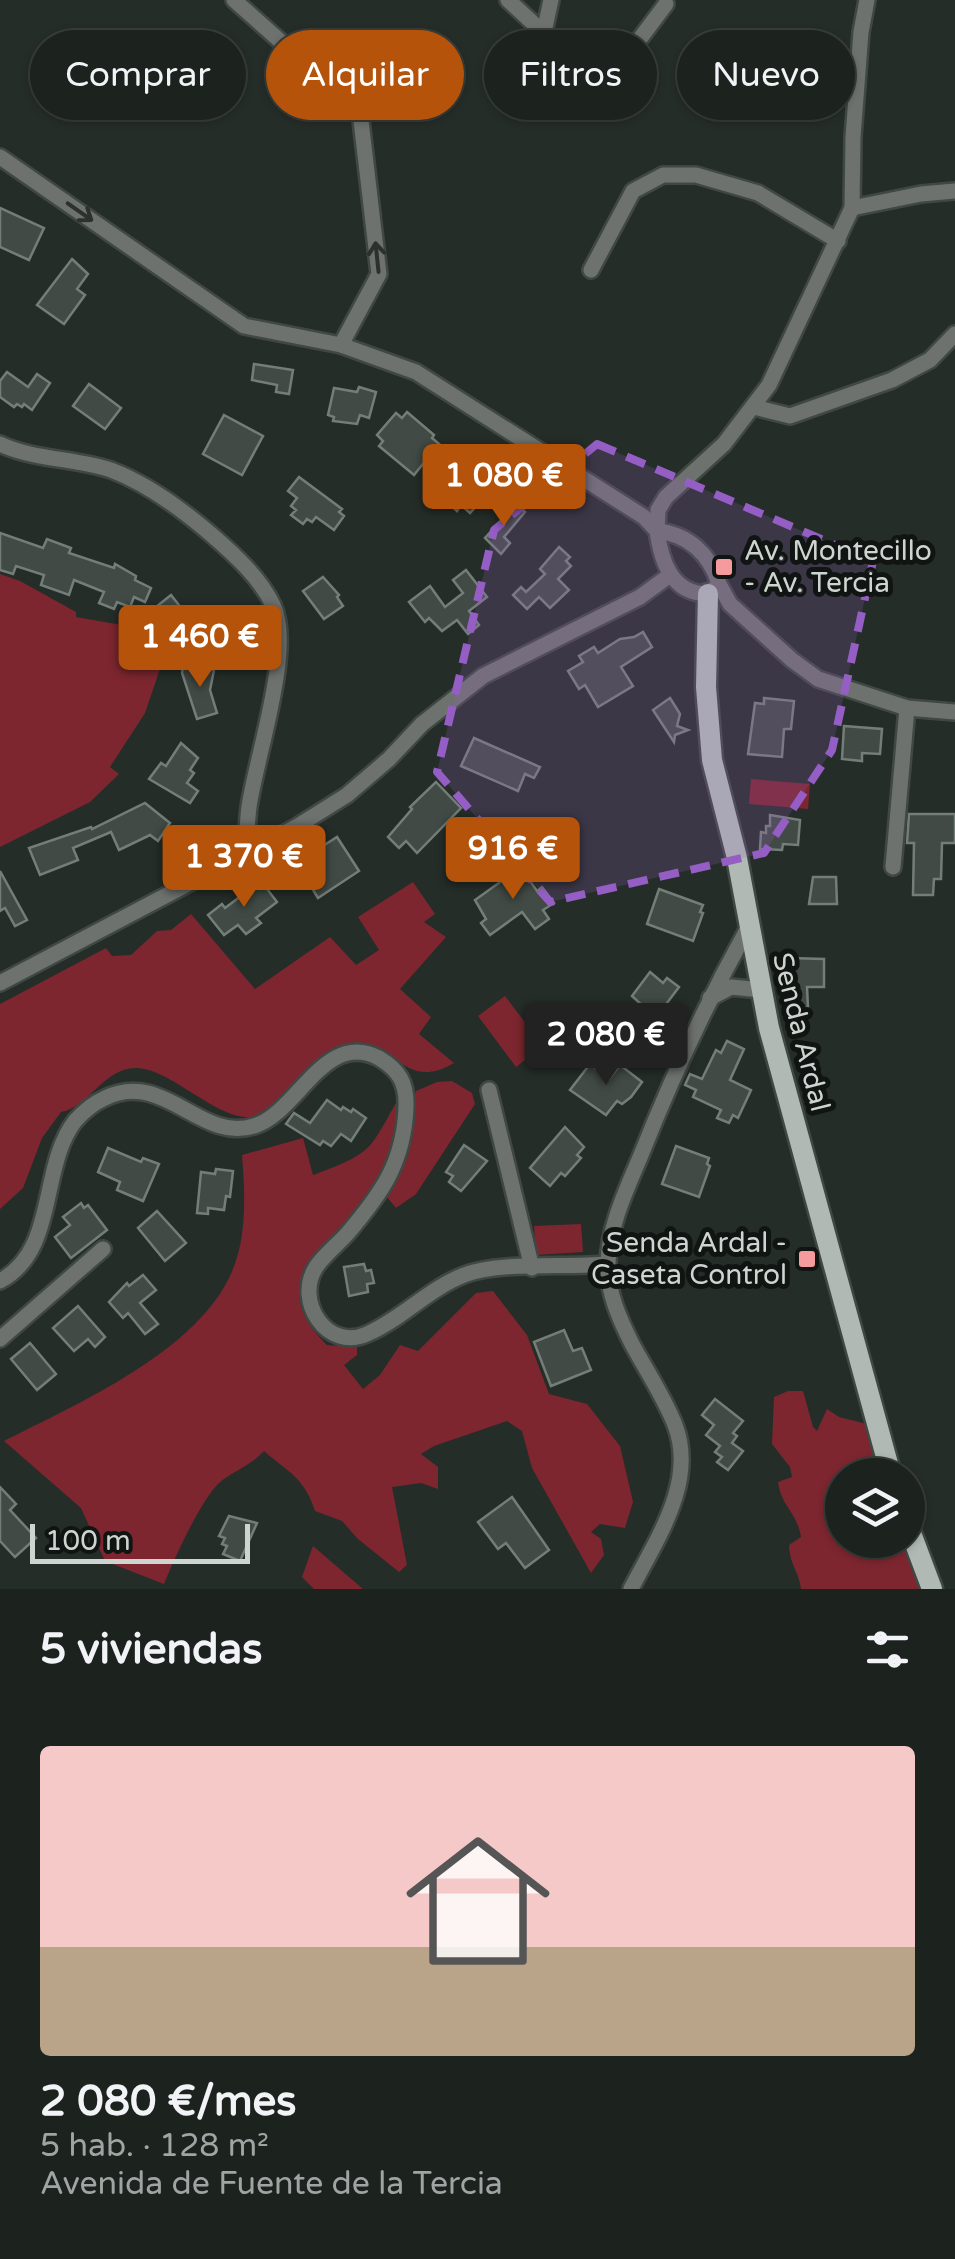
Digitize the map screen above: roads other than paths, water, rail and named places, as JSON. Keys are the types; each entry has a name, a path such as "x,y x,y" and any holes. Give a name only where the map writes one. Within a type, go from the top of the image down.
{"main road":[{"name":"Senda Ardal","path":"714,589 707,721 712,760 737,858 760,990 886,1458"},
{"path":"920,1558 932,1589"}],"street":[{"path":"234,0 360,112 379,274 341,345"},
{"path":"508,0 542,30"},
{"path":"544,30 551,0"},
{"path":"867,0 861,32 852,208 769,385 724,444 666,497 658,510 657,531 670,576 691,590 714,589 792,660 818,678 907,708 955,712"},
{"path":"646,30 666,4"},
{"path":"0,157 244,326 341,345 416,372 644,516 657,531 675,533 688,541 714,567 714,589"},
{"path":"591,270 632,191 663,175 696,175 758,193 838,241"},
{"path":"852,208 921,194 955,192"},
{"path":"754,407 790,416 892,380 930,360 955,334"},
{"path":"0,444 113,471 164,498 230,551 268,596 280,637 249,806 246,852"},
{"path":"0,983 296,827 348,795 422,724 482,676 640,596 670,576"},
{"path":"893,867 907,708"},
{"path":"632,1589 674,1503 681,1472 680,1450 676,1426 612,1296 608,1264 629,1184 669,1083 748,928"},
{"path":"710,998 731,987 760,990"},
{"path":"0,1282 34,1247 62,1148 75,1122 95,1103 116,1092 139,1089 220,1126 254,1126 272,1116 328,1062 341,1054 356,1053 375,1056 397,1070 406,1096 405,1132 395,1167 376,1198 316,1266 307,1286 315,1316 326,1330 355,1339 370,1334 432,1291 466,1274 608,1264"},
{"path":"490,1090 532,1268"},
{"path":"0,1339 104,1249"}],"place":[{"name":"Av. Montecillo - Av. Tercia","path":"724,567"},
{"name":"Senda Ardal - Caseta Control","path":"807,1259"}]}
